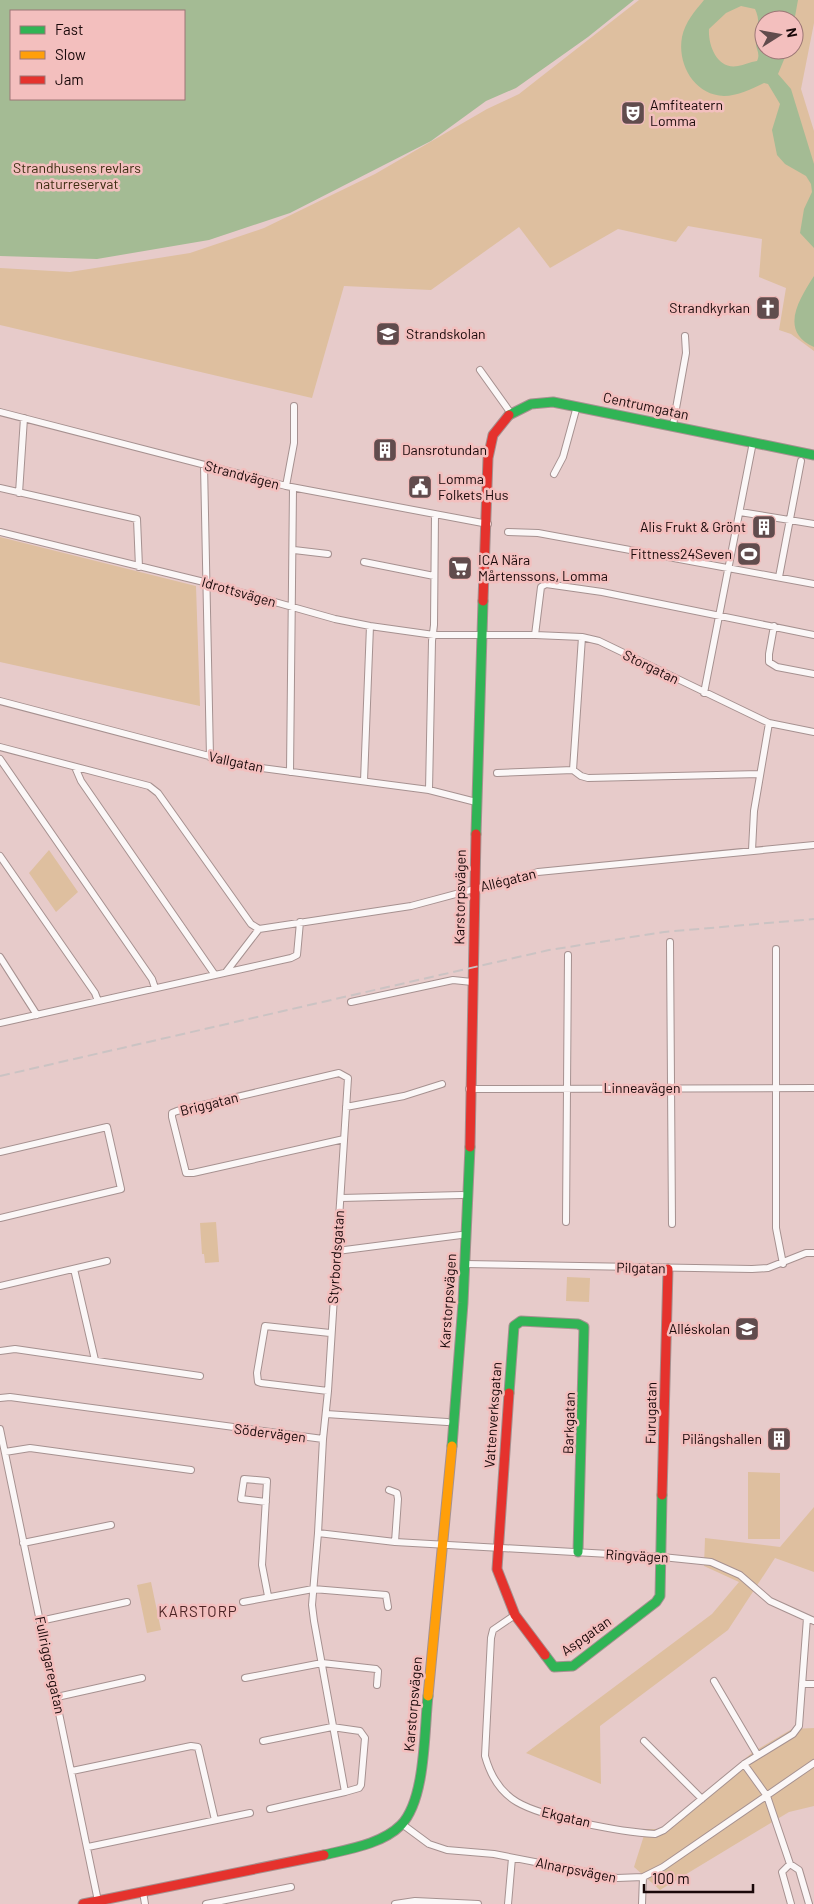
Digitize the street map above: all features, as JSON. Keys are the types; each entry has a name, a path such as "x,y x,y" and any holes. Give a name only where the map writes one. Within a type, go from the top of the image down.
{"street":[{"path":"673,426 686,353 685,336"},
{"path":"480,370 510,412"},
{"name":"Centrumgatan","path":"510,412 537,402 577,406 814,454"},
{"path":"290,772 294,550 290,487 294,443 294,406"},
{"path":"554,474 563,457 577,406"},
{"name":"Strandvägen","path":"0,412 290,487 488,524"},
{"name":"Karstorpsvägen","path":"83,1904 354,1847 380,1839 402,1824 410,1812 418,1785 443,1544 464,1264 481,634 488,524 488,461 490,444 501,421 510,412"},
{"path":"19,492 24,418"},
{"path":"704,692 753,442"},
{"path":"779,577 801,461"},
{"path":"204,465 208,583 210,757"},
{"path":"0,488 137,519 139,567"},
{"path":"740,512 814,524"},
{"path":"428,790 432,641 434,635 435,514"},
{"name":"Idrottsvägen","path":"0,532 208,583 293,608 370,626 434,635 481,634"},
{"path":"508,532 538,533 814,584"},
{"path":"294,550 328,554"},
{"path":"364,562 434,576"},
{"path":"535,635 541,587 546,584 602,592 719,614 814,635"},
{"path":"364,781 370,626"},
{"path":"774,626 768,654 769,662 777,667 814,674"},
{"name":"Storgatan","path":"481,634 582,637 599,641 769,723 814,732"},
{"path":"573,770 582,637"},
{"name":"Vallgatan","path":"0,701 246,766 428,790 476,802"},
{"path":"752,850 754,811 769,723"},
{"path":"0,747 149,786 158,793 251,924 259,930 226,972"},
{"path":"0,759 152,979 155,988"},
{"path":"75,767 81,781 215,975"},
{"path":"496,773 573,770 581,776 588,778 760,774"},
{"name":"Allégatan","path":"259,930 300,922 411,906 538,872 814,845"},
{"path":"0,856 98,1001"},
{"path":"0,1023 297,955 300,922"},
{"path":"670,942 672,1224"},
{"path":"776,949 776,1228 783,1264"},
{"path":"566,1222 568,955"},
{"path":"0,956 37,1015"},
{"path":"351,1002 453,980 472,982"},
{"name":"Briggatan","path":"344,1139 186,1173 172,1113 339,1073 347,1075"},
{"name":"Styrbordsgatan","path":"323,1439 341,1198 347,1075"},
{"path":"346,1107 404,1096 442,1084"},
{"name":"Linneavägen","path":"469,1089 814,1088"},
{"path":"0,1152 107,1127 121,1190 0,1218"},
{"path":"341,1198 462,1195"},
{"path":"337,1251 461,1235"},
{"name":"Pilgatan","path":"464,1264 752,1269 783,1264 806,1253 814,1253"},
{"path":"0,1286 107,1260"},
{"path":"74,1269 95,1360"},
{"name":"Furugatan","path":"662,1557 668,1269"},
{"name":"Vattenverksgatan","path":"498,1547 514,1326 522,1321 553,1323"},
{"name":"Barkgatan","path":"553,1323 578,1324 584,1327 586,1334 578,1552"},
{"path":"328,1392 261,1383 256,1378 265,1326 330,1333"},
{"path":"0,1351 15,1349 200,1376"},
{"name":"Södervägen","path":"0,1398 10,1397 323,1439 313,1613 345,1792"},
{"path":"326,1414 447,1422"},
{"name":"Fullriggaregatan","path":"0,1429 98,1901"},
{"path":"4,1452 30,1448 191,1470"},
{"path":"266,1502 241,1499 244,1479 267,1481 266,1502 262,1565 268,1596"},
{"path":"389,1490 397,1494 398,1499 395,1542"},
{"path":"23,1543 111,1525"},
{"path":"318,1533 395,1542 443,1544"},
{"name":"Ringvägen","path":"443,1544 696,1559 722,1566 740,1575 770,1601 814,1621"},
{"name":"Aspgatan","path":"498,1547 497,1569 514,1615 554,1668 573,1666 656,1602 662,1588 662,1557"},
{"path":"243,1602 314,1589 386,1595 388,1607"},
{"path":"40,1621 127,1602"},
{"name":"Ekgatan","path":"514,1615 493,1630 485,1756 488,1767 497,1784 516,1802 535,1810 655,1834 664,1830 757,1754 793,1734 799,1726 802,1684"},
{"path":"807,1618 802,1684 814,1684"},
{"path":"245,1678 322,1664 376,1669 378,1671 377,1685"},
{"path":"57,1697 142,1678"},
{"path":"714,1681 757,1754"},
{"path":"263,1741 332,1727 360,1732 365,1738 361,1784 359,1788 270,1809"},
{"path":"644,1740 702,1799"},
{"path":"72,1771 192,1746 198,1747 215,1820"},
{"name":"Alnarpsvägen","path":"402,1824 429,1844 446,1850 512,1858 618,1878 643,1877 664,1867 814,1763"},
{"path":"744,1764 767,1796 790,1864 800,1870 809,1904"},
{"path":"88,1847 250,1813"},
{"path":"508,1904 512,1858"},
{"path":"790,1864 782,1872 791,1904"},
{"path":"642,1904 643,1877"},
{"path":"206,1904 291,1887"},
{"path":"143,1892 145,1904"},
{"path":"395,1904 415,1901 478,1904"}],"shaded area":[{"path":"0,0 634,0 588,37 516,88 486,101 431,141 290,213 209,240 97,259 0,256"},
{"path":"639,0 814,0 814,23 801,89 814,131 814,351 791,334 779,330 786,288 759,277 762,239 688,226 676,242 618,229 550,268 519,227 431,290 344,286 312,398 0,325 0,268 70,272 190,253 264,228 375,174 487,109 519,94"},
{"path":"704,0 798,0 796,10 755,10 741,6 726,13 709,29 709,35 715,55 724,64 738,66 757,60 784,60 778,74 791,89 814,164 814,248 800,233 804,209 812,192 811,184 806,176 785,164 777,155 772,130 780,104 768,84 764,83 734,95 724,96 713,94 696,84 685,67 681,47 683,32"},
{"path":"814,276 814,347 803,340 797,332 794,323 798,304"},
{"path":"0,537 196,586 200,706 0,662"},
{"path":"49,850 78,892 56,912 29,873"},
{"path":"216,1222 219,1262 205,1263 204,1254 202,1254 200,1223"},
{"path":"567,1277 590,1278 589,1302 566,1301"},
{"path":"748,1472 780,1473 780,1539 748,1539"},
{"path":"814,1507 814,1572 775,1558 728,1630 600,1726 601,1784 526,1753 712,1614 739,1582 704,1566 705,1538 780,1547"},
{"path":"151,1582 161,1630 147,1633 137,1585"},
{"path":"814,1728 814,1806 789,1812 660,1890 634,1867 646,1829 661,1829 753,1752 792,1729"}],"railway":[{"path":"0,1076 549,950 664,932 814,919"}],"traffic: fast":[{"path":"509,415 531,404 553,402 814,455"},
{"path":"476,834 483,601"},
{"path":"452,1446 463,1303 470,1147"},
{"path":"509,1393 514,1326 521,1321 578,1324 584,1327 578,1552"},
{"path":"545,1655 554,1667 573,1666 656,1602 660,1596 662,1495"},
{"path":"324,1855 365,1845 384,1837 401,1825 409,1813 415,1799 422,1764 428,1696"}],"traffic: slow":[{"path":"428,1696 452,1446"}],"traffic: jam":[{"path":"483,601 488,458 493,435 509,415"},
{"path":"470,1147 476,834"},
{"path":"662,1495 668,1269"},
{"path":"509,1393 497,1569 515,1615 545,1655"},
{"path":"83,1904 324,1855"}],"place":[{"name":"Amfiteatern Lomma","path":"633,113"},
{"name":"Strandkyrkan","path":"768,308"},
{"name":"Strandskolan","path":"388,334"},
{"name":"Dansrotundan","path":"385,450"},
{"name":"Lomma Folkets Hus","path":"420,487"},
{"name":"Alis Frukt & Grönt","path":"764,527"},
{"name":"Fittness24Seven","path":"749,554"},
{"name":"ICA Nära Mårtenssons, Lomma","path":"460,568"},
{"name":"Alléskolan","path":"747,1329"},
{"name":"Pilängshallen","path":"779,1439"}],"district":[{"name":"KARSTORP","path":"198,1612"}],"park label":[{"name":"Strandhusens revlars naturreservat","path":"77,176"}]}
